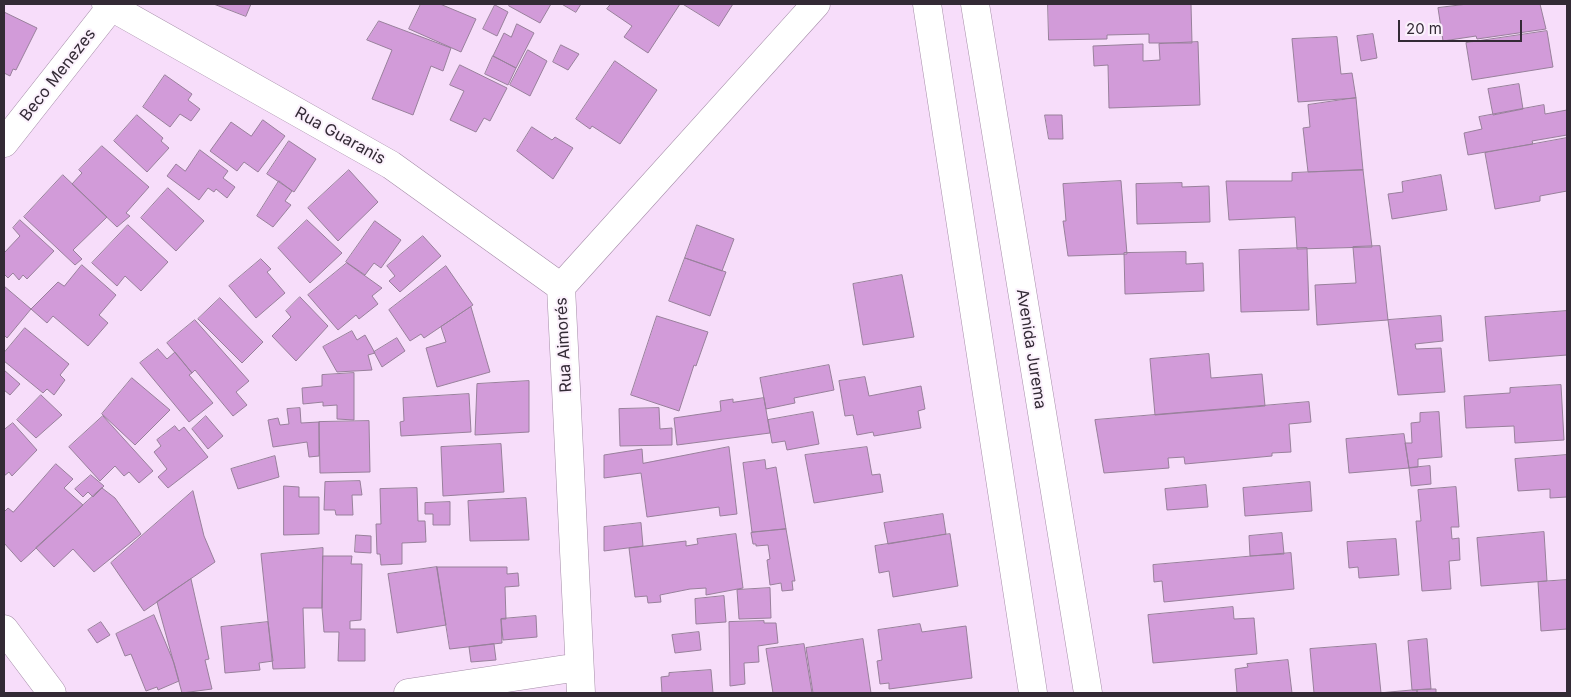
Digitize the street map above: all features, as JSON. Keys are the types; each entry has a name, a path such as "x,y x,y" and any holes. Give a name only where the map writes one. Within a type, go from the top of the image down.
{"street":[{"name":"Rua Aimorés","path":"580,680 561,287 816,4"},
{"path":"927,4 1034,693"},
{"name":"Avenida Jurema","path":"975,4 1088,693"},
{"name":"Rua Guaranis","path":"108,6 391,165 561,287"},
{"name":"Beco Menezes","path":"4,143 108,6"},
{"path":"4,630 52,693"},
{"path":"408,693 580,680"}],"building":[{"path":"214,4 251,4 246,16"},
{"path":"421,4 440,4 476,19 461,52 409,29"},
{"path":"510,4 551,4 540,23 509,6"},
{"path":"562,4 581,4 576,12"},
{"path":"611,4 680,4 648,53 624,37 632,26 607,9"},
{"path":"683,4 733,4 719,26"},
{"path":"1048,4 1191,4 1192,43 1149,43 1149,34 1107,35 1107,39 1049,40"},
{"path":"1468,4 1540,4 1546,29 1477,39 1476,36 1443,41 1438,8"},
{"path":"495,5 508,12 497,36 483,29"},
{"path":"4,12 37,28 16,70 13,69 10,76 4,73"},
{"path":"379,21 451,48 443,71 431,66 413,115 372,99 392,50 367,40"},
{"path":"517,24 534,33 516,68 493,56 504,33 511,37"},
{"path":"1547,31 1553,67 1472,80 1466,43"},
{"path":"1373,34 1377,58 1361,61 1357,36"},
{"path":"1337,37 1341,74 1352,73 1356,98 1298,102 1292,39"},
{"path":"1198,42 1200,105 1109,108 1108,65 1094,66 1093,46 1143,44 1143,61 1160,60 1159,44"},
{"path":"561,45 579,54 568,70 553,62"},
{"path":"528,50 547,61 530,96 510,85"},
{"path":"493,56 516,68 508,85 485,74"},
{"path":"615,61 657,90 620,144 592,126 590,129 576,119"},
{"path":"460,65 507,88 490,121 484,118 476,132 450,120 464,91 450,85"},
{"path":"165,75 192,94 188,100 200,109 191,121 180,114 170,127 143,107"},
{"path":"1519,84 1523,109 1493,115 1488,89"},
{"path":"1356,98 1363,170 1308,172 1303,128 1310,127 1308,105"},
{"path":"1544,105 1545,114 1567,110 1567,135 1532,141 1533,144 1468,155 1464,133 1482,129 1479,117"},
{"path":"137,115 163,138 161,141 169,148 147,172 114,141"},
{"path":"1045,115 1062,115 1063,139 1049,139"},
{"path":"263,120 285,136 258,172 244,162 237,171 210,151 231,122 251,136"},
{"path":"532,127 552,140 555,137 573,148 553,179 517,151"},
{"path":"1567,138 1567,191 1540,196 1540,201 1495,209 1485,153"},
{"path":"289,141 316,159 294,192 267,174"},
{"path":"102,146 149,187 126,213 130,216 117,227 72,184 82,173 79,170"},
{"path":"200,150 228,171 223,178 235,187 227,198 216,189 214,192 208,188 199,200 167,176 176,164 185,171"},
{"path":"349,170 378,202 338,241 308,208"},
{"path":"1363,170 1372,247 1297,249 1295,217 1229,220 1226,181 1292,181 1292,173"},
{"path":"63,175 107,217 73,250 82,259 75,265 24,217"},
{"path":"1441,175 1447,210 1392,219 1388,194 1403,192 1402,182"},
{"path":"279,181 292,191 285,201 291,205 273,227 257,216"},
{"path":"1121,181 1127,254 1068,256 1063,221 1066,221 1063,184"},
{"path":"1182,183 1182,187 1209,186 1210,222 1137,224 1136,184"},
{"path":"168,188 204,221 176,251 141,218"},
{"path":"20,220 54,251 27,279 23,275 19,280 13,273 8,278 4,274 4,253 20,236 13,228"},
{"path":"307,220 342,253 310,283 278,248"},
{"path":"375,221 401,240 381,268 374,263 365,275 346,262"},
{"path":"128,225 168,262 141,291 125,276 117,286 92,263"},
{"path":"697,225 734,239 722,271 685,258"},
{"path":"423,236 441,256 400,292 389,281 395,276 387,266"},
{"path":"1380,246 1388,320 1317,325 1315,285 1356,283 1353,247"},
{"path":"1307,248 1309,310 1241,312 1239,250"},
{"path":"1186,252 1186,264 1203,263 1204,291 1125,294 1124,253"},
{"path":"685,258 726,272 710,316 669,301"},
{"path":"261,259 271,269 267,272 285,293 256,318 229,286"},
{"path":"347,263 382,288 372,296 378,304 359,319 356,315 338,330 308,295"},
{"path":"82,265 116,295 99,315 108,323 88,346 53,316 47,323 31,309 58,282 64,286"},
{"path":"446,266 473,305 424,338 421,334 410,341 389,310"},
{"path":"902,275 914,337 863,345 853,284"},
{"path":"4,286 31,309 7,338 4,335"},
{"path":"300,297 328,326 296,361 272,336 291,317 286,311"},
{"path":"220,298 263,342 242,363 198,319"},
{"path":"471,307 490,372 437,387 426,348 446,342 441,327"},
{"path":"1567,311 1567,355 1489,361 1485,317"},
{"path":"657,316 708,332 696,366 694,365 679,411 631,395"},
{"path":"1441,316 1443,341 1415,344 1416,349 1441,348 1445,392 1398,395 1388,320"},
{"path":"195,320 249,381 236,392 247,405 233,416 195,370 192,373 167,343"},
{"path":"25,328 69,364 60,375 65,380 54,395 47,389 43,393 4,361 4,353"},
{"path":"352,331 357,340 365,335 375,353 368,355 372,370 337,372 323,347"},
{"path":"397,338 405,351 382,367 374,352"},
{"path":"158,349 167,359 175,352 192,373 189,375 213,403 189,422 140,363"},
{"path":"1209,354 1211,378 1262,374 1265,406 1155,415 1150,359"},
{"path":"829,365 834,390 794,398 795,403 766,409 760,378"},
{"path":"4,370 20,384 10,395 4,390"},
{"path":"354,373 354,420 337,419 337,405 323,406 323,402 303,404 302,388 322,386 322,375"},
{"path":"865,377 869,396 921,386 925,409 918,411 921,428 874,436 873,432 857,435 853,415 845,416 839,381"},
{"path":"132,378 170,410 135,445 102,414"},
{"path":"529,381 529,432 475,435 477,384"},
{"path":"1561,385 1564,440 1515,443 1514,426 1466,428 1464,396 1510,393 1510,388"},
{"path":"469,394 471,432 401,436 400,422 404,421 403,398"},
{"path":"41,395 62,415 36,438 17,420"},
{"path":"764,398 770,433 677,445 674,418 721,411 720,401 733,399 733,402"},
{"path":"1309,402 1311,422 1289,424 1291,452 1272,453 1272,456 1185,464 1184,457 1168,458 1169,468 1104,473 1095,420"},
{"path":"300,408 301,423 319,422 319,456 309,457 307,442 273,447 268,420 278,418 280,425 289,424 287,409"},
{"path":"659,408 660,429 672,428 672,445 620,446 619,409"},
{"path":"813,412 819,444 787,450 785,441 772,443 768,420"},
{"path":"1439,412 1442,457 1418,459 1418,467 1409,468 1405,443 1412,443 1411,423 1420,422 1420,413"},
{"path":"103,416 153,471 139,483 129,472 124,476 115,466 100,481 69,447"},
{"path":"206,416 223,436 208,449 192,429"},
{"path":"369,421 370,472 320,473 319,422"},
{"path":"13,423 37,450 12,476 9,472 4,476 4,430"},
{"path":"175,426 179,431 184,427 208,457 168,488 158,477 167,469 154,452 161,446 157,440"},
{"path":"1404,434 1409,468 1349,473 1346,439"},
{"path":"501,444 504,492 443,496 441,447"},
{"path":"729,447 737,514 720,516 719,507 647,517 641,473 604,478 604,455 642,449 643,463"},
{"path":"867,447 872,475 880,474 883,492 814,503 805,455"},
{"path":"1567,455 1567,497 1550,498 1550,489 1518,491 1515,459"},
{"path":"275,456 279,477 238,489 231,469"},
{"path":"765,460 766,469 776,467 786,529 752,532 743,463"},
{"path":"56,464 73,479 64,488 83,505 21,562 4,543 4,512 8,508 13,512"},
{"path":"1430,466 1431,484 1411,486 1409,468"},
{"path":"91,475 104,486 93,497 88,492 83,497 75,489"},
{"path":"360,481 362,495 352,495 353,515 336,515 335,510 324,510 325,482"},
{"path":"1310,482 1312,511 1245,516 1243,488"},
{"path":"1206,485 1208,507 1167,510 1165,489"},
{"path":"284,486 299,487 299,497 319,497 319,534 284,535"},
{"path":"1456,487 1459,527 1451,527 1452,539 1459,538 1460,560 1449,561 1451,589 1422,591 1416,521 1421,521 1418,490"},
{"path":"102,488 115,498 141,534 94,572 73,549 54,567 36,548"},
{"path":"417,488 418,521 425,521 426,542 402,543 402,564 381,565 380,554 377,554 376,524 381,524 380,489"},
{"path":"193,491 204,536 215,562 144,611 111,563"},
{"path":"526,498 529,540 470,541 468,501"},
{"path":"450,502 450,525 433,525 433,514 425,514 425,503"},
{"path":"943,514 946,534 888,544 884,523"},
{"path":"641,523 643,546 604,551 604,527"},
{"path":"786,529 795,581 792,581 793,590 782,591 781,583 770,585 767,560 770,559 768,545 756,546 756,544 753,544 751,533"},
{"path":"1544,532 1547,581 1481,586 1477,538"},
{"path":"1282,533 1284,554 1250,556 1249,536"},
{"path":"736,534 743,588 706,595 706,588 690,589 660,595 661,602 648,603 647,596 635,597 629,548 686,541 686,546 698,544 697,539"},
{"path":"950,534 958,586 893,597 889,571 879,573 875,546"},
{"path":"356,535 371,536 371,553 355,552"},
{"path":"1396,539 1399,575 1359,578 1358,567 1349,568 1347,542"},
{"path":"323,548 322,608 303,608 305,668 273,669 261,554"},
{"path":"1291,553 1294,589 1164,602 1162,581 1154,582 1153,565"},
{"path":"323,556 352,556 351,564 362,564 361,620 350,621 350,629 365,629 365,661 338,661 339,632 324,632 322,608"},
{"path":"437,567 507,567 507,574 518,573 519,586 505,587 506,619 501,619 502,643 450,649"},
{"path":"437,567 446,625 397,633 388,574"},
{"path":"191,579 209,659 205,660 212,689 182,693 157,602"},
{"path":"1567,580 1567,629 1541,631 1538,582"},
{"path":"770,588 771,618 739,619 737,590"},
{"path":"724,596 726,622 696,624 695,599"},
{"path":"1233,607 1234,619 1254,618 1257,654 1153,663 1148,615"},
{"path":"154,615 174,663 179,681 158,690 157,687 146,691 131,654 125,656 116,634"},
{"path":"536,616 537,637 503,640 501,619"},
{"path":"764,621 764,623 776,623 778,643 758,646 759,662 744,663 745,684 730,686 729,622"},
{"path":"101,622 110,635 97,643 88,630"},
{"path":"268,622 273,661 259,663 260,670 225,673 221,627"},
{"path":"920,624 922,632 966,626 972,678 889,689 889,683 880,684 877,661 882,660 878,630"},
{"path":"699,632 701,650 675,653 672,635"},
{"path":"863,639 871,693 813,693 806,648"},
{"path":"1427,639 1431,689 1412,690 1408,641"},
{"path":"494,644 496,660 471,662 469,647"},
{"path":"804,644 812,693 773,693 766,649"},
{"path":"1376,644 1381,693 1314,693 1310,649"},
{"path":"1288,660 1292,693 1237,693 1235,669 1248,667 1247,664"},
{"path":"711,670 713,693 662,693 661,677 669,676 669,673"},
{"path":"1436,689 1436,693 1417,693 1417,690"},
{"path":"1417,690 1417,693 1379,693"}]}
